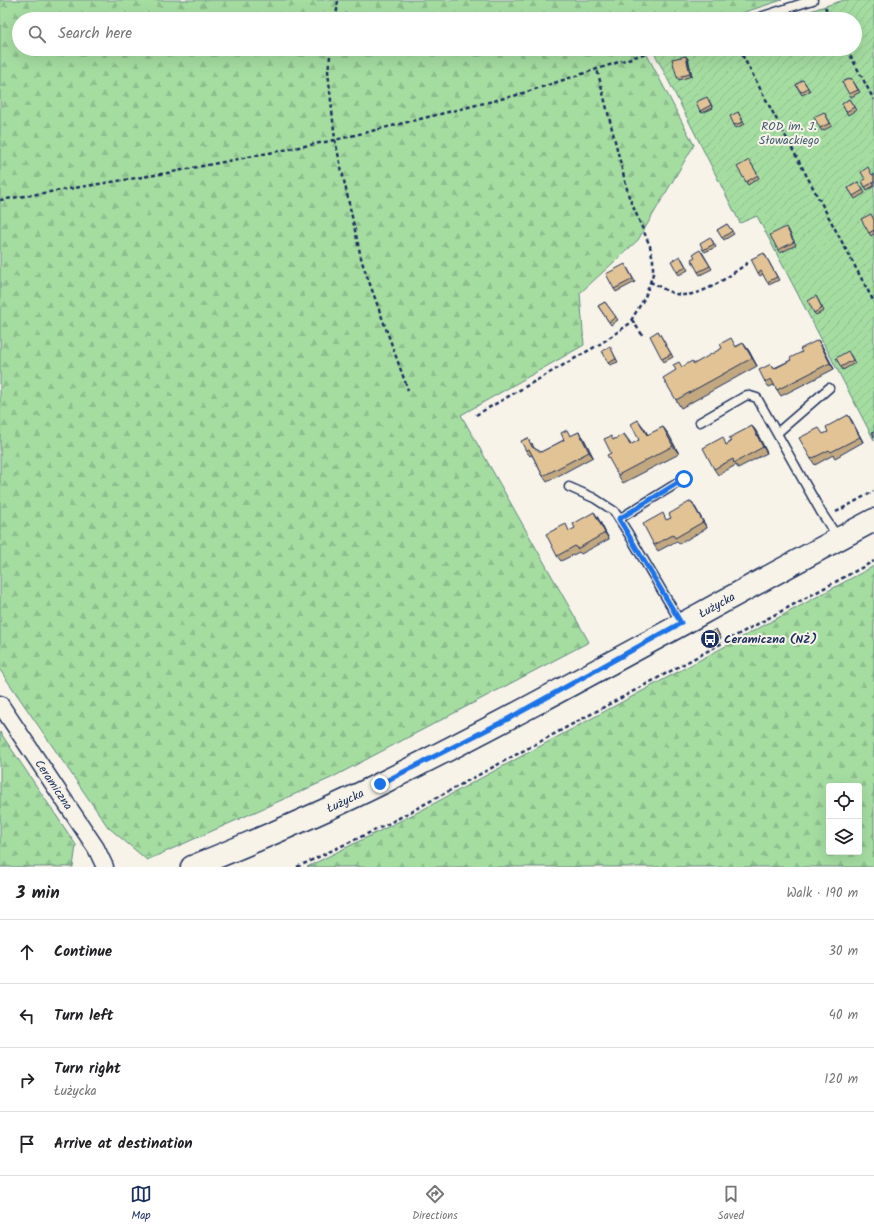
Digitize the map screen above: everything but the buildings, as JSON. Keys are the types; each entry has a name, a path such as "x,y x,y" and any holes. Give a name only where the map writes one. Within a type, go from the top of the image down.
{"main road":[{"name":"Łużycka","path":"192,867 254,842 380,784 506,720 681,623 724,602 874,520"}],"street":[{"name":"Ceramiczna","path":"0,704 96,848 105,867"}],"lane":[{"path":"776,12 813,0"},
{"path":"777,433 830,388"},
{"path":"700,422 747,395 757,398 838,539"},
{"path":"619,519 684,479"},
{"path":"569,487 594,498 614,511 681,623"}],"path":[{"path":"337,12 338,0"},
{"path":"825,6 828,12"},
{"path":"330,56 328,71 335,140 362,262 408,390"},
{"path":"0,200 168,173 335,140 517,95 637,56"},
{"path":"743,56 874,302"},
{"path":"851,56 874,100"},
{"path":"476,415 600,344 629,324 646,297 653,260 650,246 629,197 597,69"},
{"path":"650,282 676,294 693,295 720,282 749,262"},
{"path":"632,320 643,336"},
{"path":"825,518 874,491"},
{"path":"297,867 386,824 582,718 733,639 874,561"}],"green space":[{"path":"0,0 782,0 745,12 12,12 12,56 648,56 694,145 638,240 580,293 584,345 461,415 589,642 331,778 147,860 108,827 0,670"},
{"name":"ROD im. J. Słowackiego","path":"844,0 874,0 874,440 757,216 740,223 656,56 862,56 862,12 807,12"},
{"path":"874,566 874,867 307,867 422,810"},
{"path":"0,732 76,845 73,867 0,867"}],"place":[{"name":"Ceramiczna (NŻ)","path":"710,639"}],"route":[{"path":"380,784 506,720 681,623 619,519 684,479"}]}
